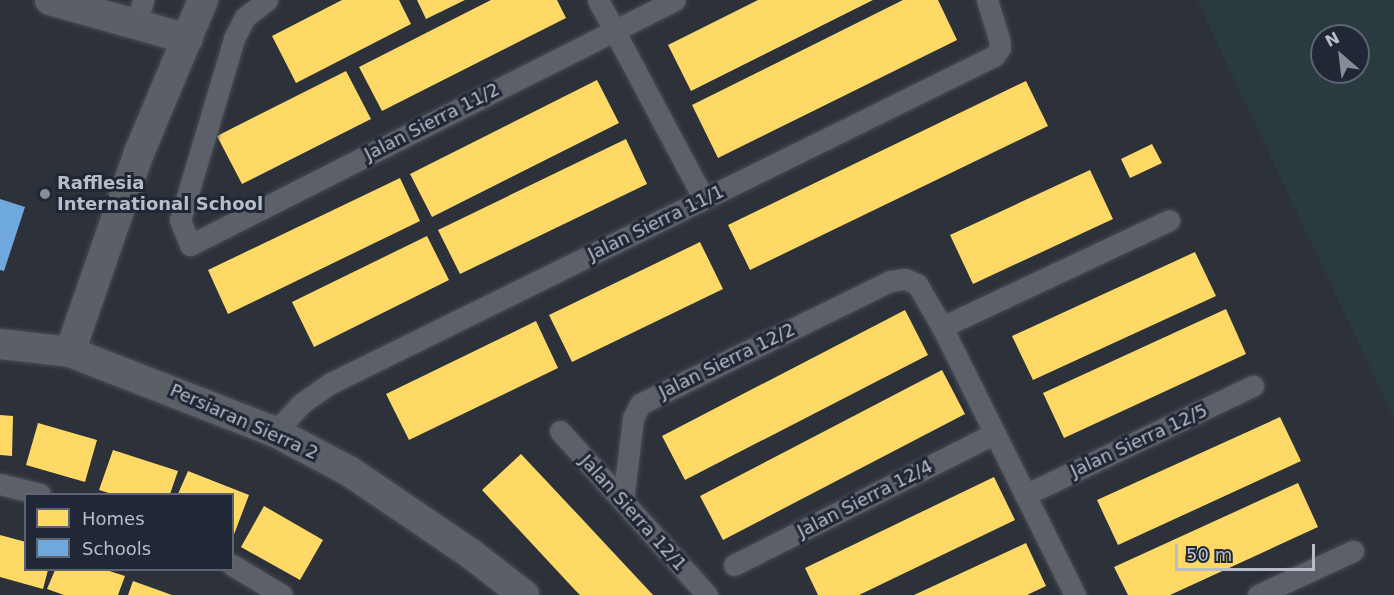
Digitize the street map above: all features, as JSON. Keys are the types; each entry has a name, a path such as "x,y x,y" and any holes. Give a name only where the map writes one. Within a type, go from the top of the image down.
{"street":[{"path":"50,0 139,13 188,39"},
{"path":"70,352 139,153 203,0"},
{"name":"Jalan Sierra 11/2","path":"267,0 245,16 234,39 180,220 190,246 675,0"},
{"path":"598,0 704,200"},
{"name":"Jalan Sierra 11/1","path":"275,432 302,403 332,383 994,56 1000,48 999,39 987,0"},
{"path":"1075,595 942,327 1168,220"},
{"name":"Jalan Sierra 12/2","path":"623,501 633,418 640,404 890,281 904,279 917,284 942,327"},
{"name":"Persiaran Sierra 2","path":"0,344 70,352 275,432 349,471 517,593"},
{"name":"Jalan Sierra 12/5","path":"1025,495 1253,386"},
{"name":"Jalan Sierra 12/1","path":"560,431 707,595"},
{"name":"Jalan Sierra 12/4","path":"734,565 995,434"},
{"path":"0,484 33,493"},
{"path":"1258,595 1353,551"},
{"path":"234,566 282,595"}],"shaded area":[{"path":"1197,0 1394,0 1394,418"}],"building: Homes":[{"path":"342,0 399,0 411,24 296,83 272,36"},
{"path":"417,0 465,0 426,19"},
{"path":"491,0 557,0 566,18 382,111 359,67"},
{"path":"758,0 873,0 691,91 668,45"},
{"path":"903,0 938,0 957,40 718,158 692,105"},
{"path":"346,71 371,119 242,184 217,136"},
{"path":"597,80 619,123 432,217 410,174"},
{"path":"1026,81 1048,126 750,270 728,225"},
{"path":"626,139 647,184 460,274 438,230"},
{"path":"1152,144 1162,163 1130,178 1121,159"},
{"path":"1090,170 1113,219 973,284 950,235"},
{"path":"400,178 420,221 228,314 208,270"},
{"path":"427,236 449,280 314,347 292,302"},
{"path":"700,242 723,289 572,362 549,315"},
{"path":"1195,252 1216,296 1033,380 1012,336"},
{"path":"1226,309 1246,354 1064,438 1043,393"},
{"path":"905,310 928,355 685,480 662,436"},
{"path":"536,321 558,368 409,440 386,394"},
{"path":"942,370 965,414 723,540 700,496"},
{"path":"0,415 13,416 12,456 0,455"},
{"path":"1280,417 1301,461 1118,545 1097,500"},
{"path":"38,423 97,440 85,482 26,465"},
{"path":"113,450 178,471 170,493 109,493 99,490"},
{"path":"521,454 653,595 580,595 575,590 482,490"},
{"path":"188,471 249,495 234,534 234,493 178,493"},
{"path":"994,477 1015,520 859,595 818,595 805,568"},
{"path":"1298,483 1318,527 1170,595 1128,595 1114,567"},
{"path":"264,506 323,540 300,580 241,547"},
{"path":"0,535 24,541 24,571 48,571 43,589 0,577"},
{"path":"1026,543 1046,586 1027,595 914,595"},
{"path":"55,571 109,571 125,576 118,595 64,595 47,589"},
{"path":"133,581 172,595 128,595"}],"building: Schools":[{"path":"0,199 25,207 4,271 0,270"}],"place":[{"name":"Rafflesia International School","path":"45,194"}]}
